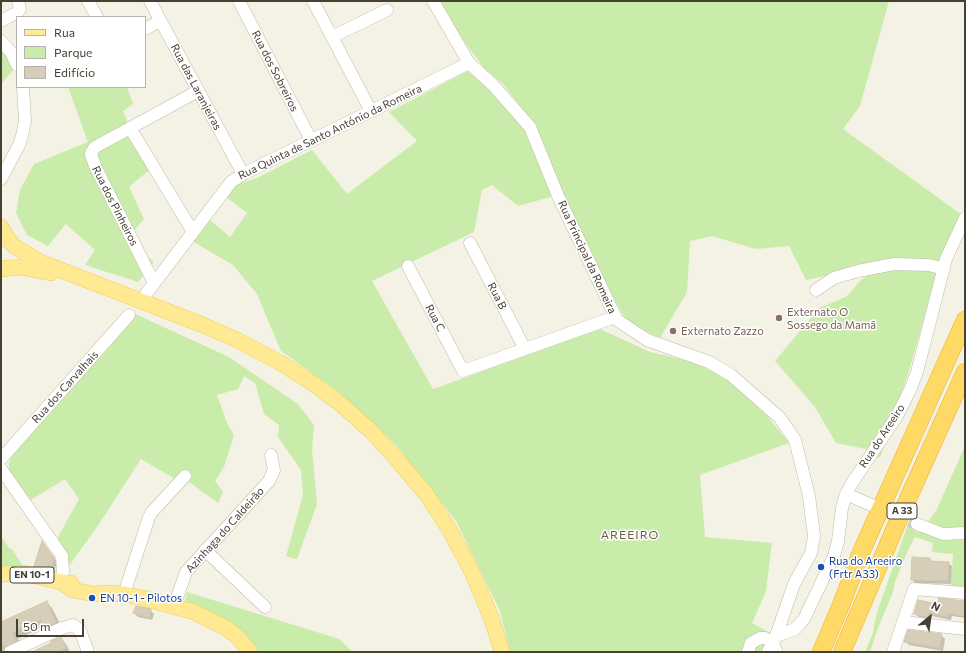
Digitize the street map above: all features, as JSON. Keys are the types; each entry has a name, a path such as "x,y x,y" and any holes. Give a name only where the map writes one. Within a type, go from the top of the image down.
{"highway":[{"name":"A 33","path":"821,652 862,550 965,320"},
{"name":"A 33","path":"842,652 898,521 965,372"},
{"path":"810,652 862,550"}],"main road":[{"path":"1,262 4,260 8,250 4,233"},
{"path":"4,233 26,254 40,262 203,325 237,340 280,362 311,382 342,405 372,432 402,464 427,495 449,529 470,568 492,620 502,652"},
{"path":"1,269 21,267 52,274 195,328 230,343 284,372 312,390 338,410 392,461 429,509 449,540 462,565 480,605 496,652"},
{"name":"EN 10-1","path":"1,574 23,573 61,582 75,583 109,593 124,594 194,612 226,628 238,637 250,652"}],"street":[{"path":"1,21 18,12 20,8 18,1"},
{"path":"88,1 96,16"},
{"name":"Rua das Laranjeiras","path":"150,1 243,174"},
{"name":"Rua dos Sobreiros","path":"239,1 311,140"},
{"path":"313,1 371,111"},
{"name":"Rua Principal da Romeira","path":"433,1 469,63 493,85 530,127 558,196 617,320 646,340 709,362 731,376 780,418 795,440 808,496 814,536 811,553 794,584 773,646"},
{"path":"332,37 386,10"},
{"path":"146,28 160,21"},
{"path":"1,41 10,52 16,63"},
{"name":"Rua Quinta de Santo António da Romeira","path":"146,294 231,182 243,174 311,140 469,63"},
{"path":"1,179 19,145 22,136 25,121 23,88"},
{"name":"Rua dos Pinheiros","path":"154,283 91,158 92,151 96,146 198,91"},
{"path":"130,128 193,232"},
{"path":"1,186 8,166"},
{"name":"Rua do Areeiro","path":"773,646 795,629 808,612 834,556 838,541 842,508 846,494 897,416 911,388 917,372 944,268 965,218"},
{"name":"Rua B","path":"470,243 525,349"},
{"path":"816,290 834,278 858,271 894,264 929,265 944,268"},
{"name":"Rua C","path":"408,266 463,371 525,349"},
{"name":"Rua dos Carvalhais","path":"1,459 129,315"},
{"path":"525,349 615,317"},
{"name":"Azinhaga do Caldeirão","path":"174,606 186,572 269,481 274,470 271,455"},
{"path":"1,469 62,556 63,571 61,582"},
{"path":"124,594 149,517 185,476"},
{"path":"846,494 876,507"},
{"path":"917,524 943,534 965,533"},
{"path":"205,550 265,607"},
{"path":"893,652 914,589 965,593"},
{"path":"903,622 965,629"},
{"path":"10,652 62,628 73,625 80,630 88,652"},
{"path":"748,652 751,643 756,640 765,638 773,646"}],"green space":[{"path":"439,1 889,1 860,106 843,129 962,215 938,264 890,262 806,280 789,246 756,249 712,236 690,241 687,292 660,338 627,322 587,250 531,120 503,84 484,68 451,24"},
{"path":"1,50 15,68 1,84"},
{"path":"468,71 504,102 526,131 554,196 518,206 492,185 482,190 474,232 372,281 433,389 600,329 650,352 690,361 728,378 768,417 789,443 700,475 705,537 772,543 766,591 752,623 770,633 761,652 510,652 500,611 456,521 396,445 339,392 281,351 257,294 233,265 192,241 209,219 230,237 247,213 226,197 238,184 257,178 312,150 347,194 417,141 389,112"},
{"path":"68,88 127,88 133,104 123,111 130,128 154,166 129,187 144,219 133,232 135,247 154,262 138,282 85,265 95,250 66,224 48,246 27,235 16,213 20,190 34,164 88,142"},
{"path":"912,268 938,269 911,364 880,458 866,449 836,443 815,407 775,361 819,308 846,297 860,281 873,271"},
{"path":"135,314 229,357 298,404 314,425 312,450 317,504 297,559 286,556 303,495 301,470 278,437 279,425 264,414 255,383 244,376 238,389 217,395 227,423 234,435 224,467 215,481 223,492 218,503 189,482 193,474 183,470 175,479 141,459 99,524 69,566 60,546 58,537 79,499 65,479 29,501 9,475 9,463 14,451 111,345"},
{"path":"965,446 965,528 948,530 927,523 936,511"},
{"path":"908,524 916,532 965,534 965,588 951,587 953,554 932,552 933,543 915,537 895,582 893,592 870,652 865,652 873,633 875,620 881,601"},
{"path":"1,537 10,549 12,549 26,571 1,571"},
{"path":"187,592 339,639 353,652 257,652 184,604"}],"building":[{"path":"42,541 54,558 51,570 34,566"},
{"path":"912,557 930,558 930,561 949,562 948,581 911,580"},
{"path":"939,598 965,601 965,616 949,613 948,617 929,613 928,617 914,614 918,600 938,604"},
{"path":"47,601 56,622 44,628 41,620 12,633 16,641 4,648 1,641 1,622"},
{"path":"136,606 151,609 149,618 133,613"},
{"path":"908,630 942,634 940,648 904,642"},
{"path":"61,637 66,648 57,652 32,652 51,643 51,641"}],"tunnel":[{"path":"876,507 917,524"}],"place":[{"name":"Externato O Sossego da Mamã","path":"779,318"},
{"name":"Externato Zazzo","path":"673,331"},
{"name":"Rua do Areeiro (Frtr A33)","path":"821,567"},
{"name":"EN 10-1 - Pilotos","path":"92,598"}],"district":[{"name":"AREEIRO","path":"630,535"}]}
